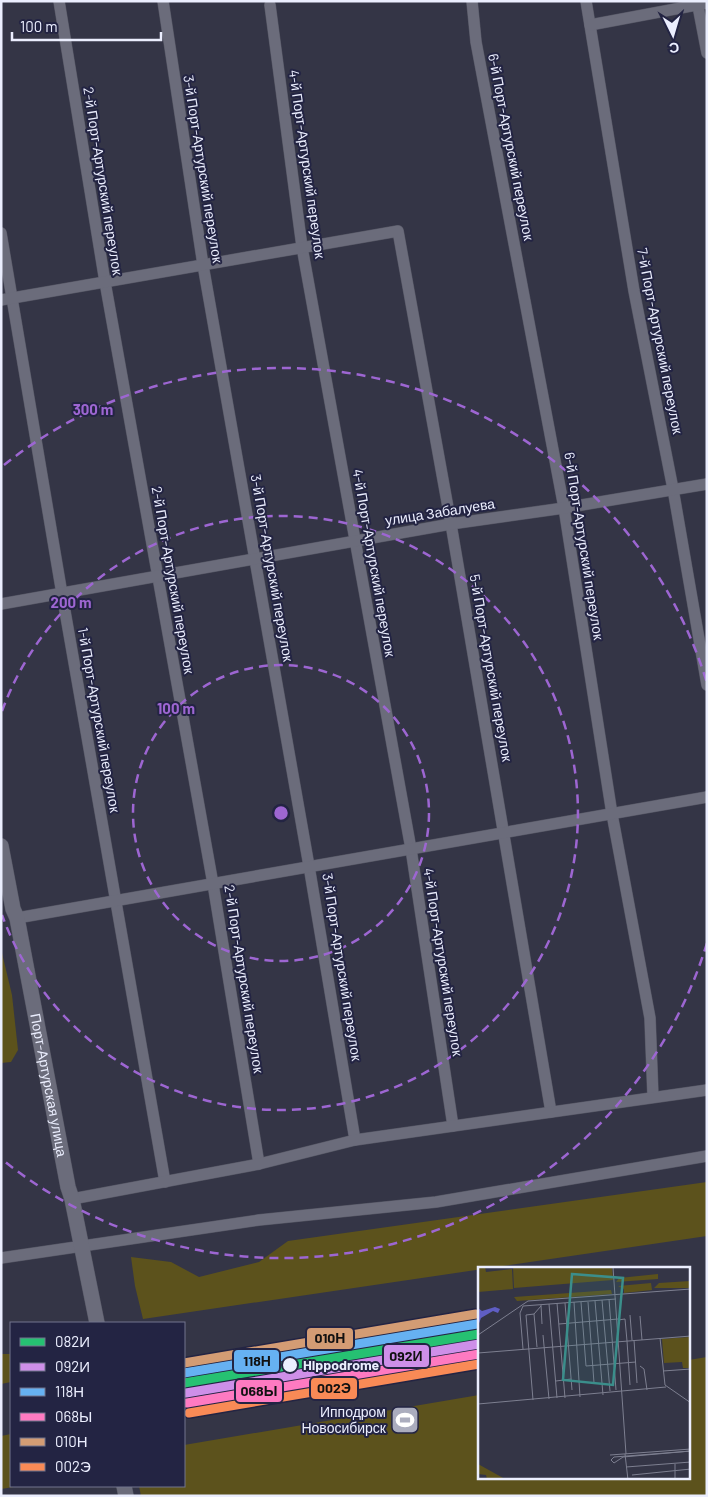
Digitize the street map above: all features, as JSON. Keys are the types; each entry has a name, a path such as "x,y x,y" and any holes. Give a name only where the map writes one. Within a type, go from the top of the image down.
{"street":[{"name":"2-й Порт-Артурский переулок","path":"58,1 105,282 213,884 259,1164"},
{"name":"3-й Порт-Артурский переулок","path":"163,1 203,265 309,866 355,1140"},
{"name":"6-й Порт-Артурский переулок","path":"472,1 476,42 564,508 612,814 650,1018 653,1097"},
{"name":"7-й Порт-Артурский переулок","path":"586,1 634,291 673,490 707,685"},
{"path":"590,25 700,3 707,53"},
{"name":"4-й Порт-Артурский переулок","path":"270,5 302,247 411,849 453,1126"},
{"name":"5-й Порт-Артурский переулок","path":"302,247 398,230 451,524 551,1112"},
{"name":"1-й Порт-Артурский переулок","path":"1,233 6,299 62,594 165,1182"},
{"path":"6,299 302,247"},
{"name":"улица Забалуева","path":"1,604 451,524 564,508 707,484"},
{"path":"11,913 116,900 213,884 707,797"},
{"name":"Порт-Артурская улица","path":"1,846 11,913 97,1322"},
{"path":"72,1199 259,1164 355,1140 707,1090"},
{"path":"1,1258 259,1220 427,1203 707,1156"}],"shaded area":[{"path":"1,949 12,995 18,1050 11,1062 1,1063"},
{"path":"707,1182 707,1236 496,1267 478,1267 478,1270 143,1319 135,1286 131,1257 171,1262 199,1277 259,1262 288,1241"},
{"path":"1,1354 10,1354 10,1382 1,1384"},
{"name":"Ипподром Новосибирск","path":"707,1357 707,1496 141,1496 139,1487 185,1487 185,1445 478,1395 478,1480 690,1480 690,1360"},
{"path":"10,1434 10,1487 14,1487 1,1489 1,1436"}],"transit line":[{"name":"010Н","path":"185,1363 476,1314"},
{"name":"118Н","path":"185,1373 477,1324"},
{"name":"082И","path":"185,1383 478,1334"},
{"name":"092И","path":"186,1393 478,1344"},
{"name":"068Ы","path":"187,1403 478,1354"},
{"name":"002Э","path":"189,1413 478,1364"}],"place":[{"name":"Hippodrome","path":"290,1365"},
{"name":"Ипподром Новосибирск","path":"405,1420"}]}
